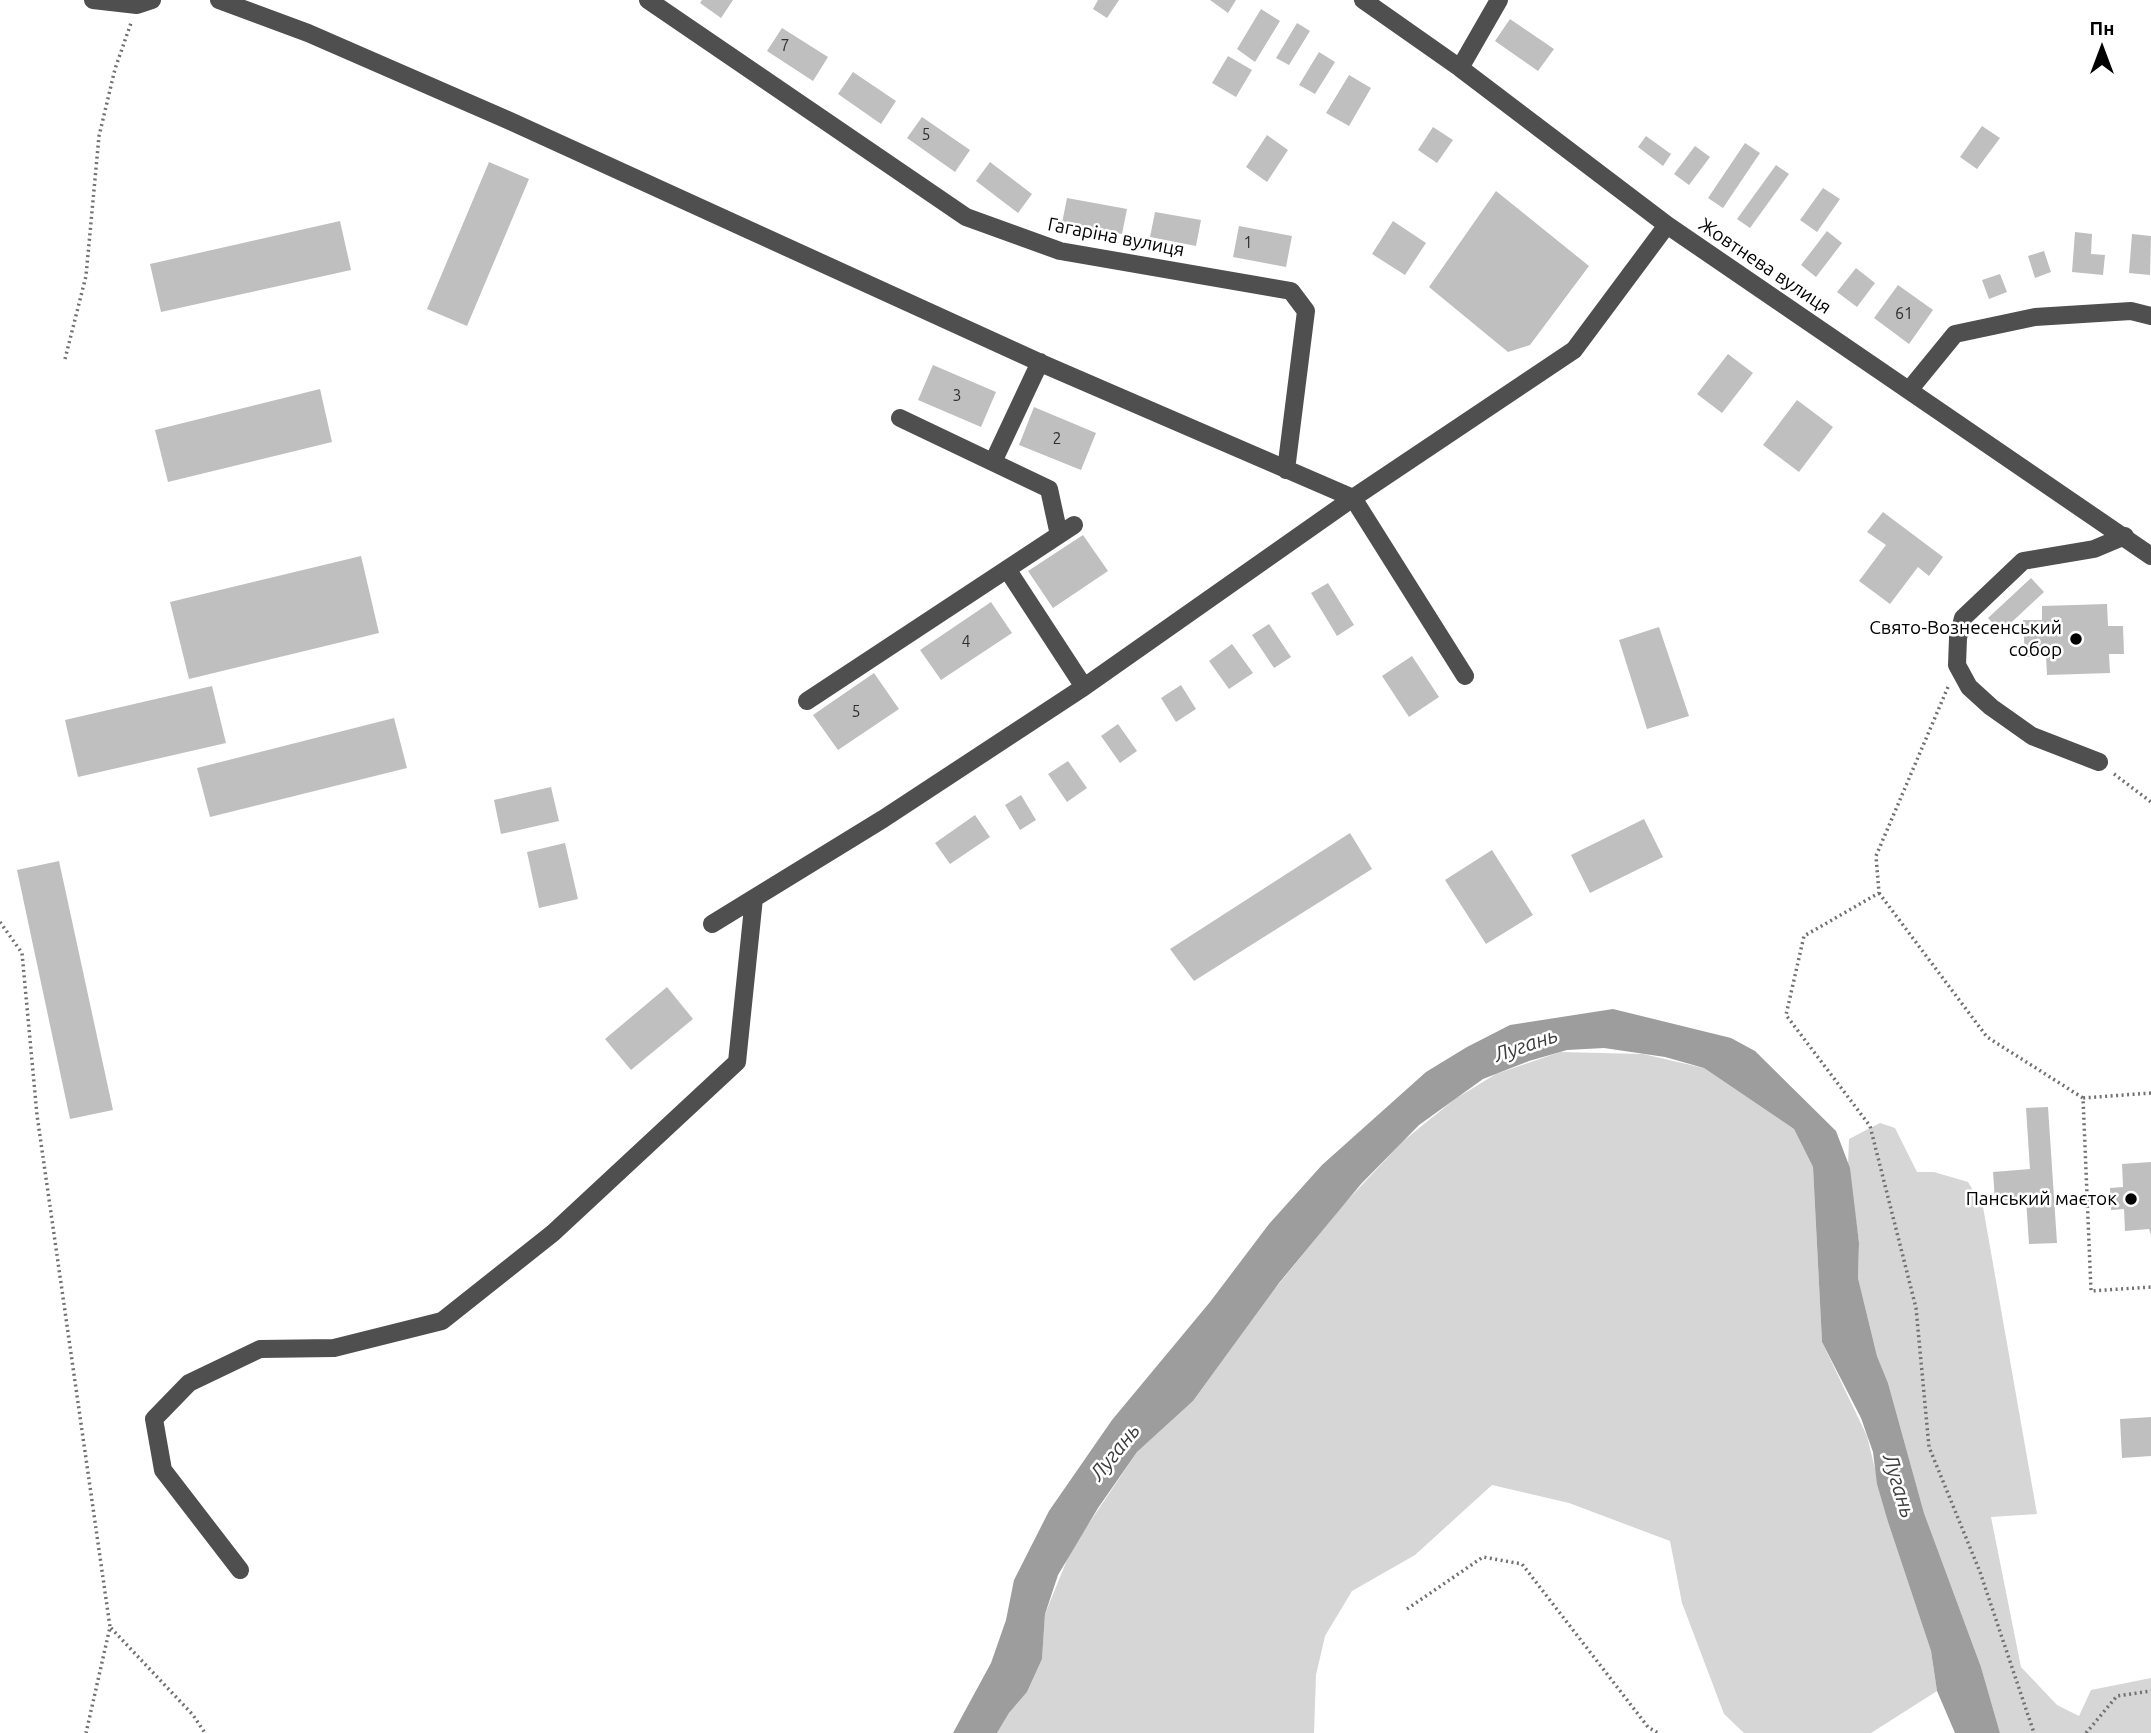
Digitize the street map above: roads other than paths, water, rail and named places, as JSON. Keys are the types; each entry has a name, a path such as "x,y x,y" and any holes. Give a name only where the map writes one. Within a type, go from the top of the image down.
{"street":[{"path":"93,0 144,2"},
{"path":"219,0 307,33 510,121 1040,362 1353,498 1465,676"},
{"name":"Гагаріна вулиця","path":"648,0 966,217 1060,251 1291,291 1306,311 1286,470"},
{"name":"Жовтнева вулиця","path":"1363,0 1460,68 1667,225 2151,556"},
{"path":"1460,68 1499,0"},
{"path":"712,924 883,819 1084,687 1353,498 1574,350 1667,225"},
{"path":"1910,389 1955,334 2035,317 2131,311 2151,316"},
{"path":"993,462 1040,362"},
{"path":"807,701 1066,530 1049,489 900,418"},
{"path":"2099,762 2032,736 1969,687 1957,665 1963,618 2023,561 2094,549 2125,536"},
{"path":"1007,569 1084,687"},
{"path":"240,1570 163,1471 154,1419 189,1383 260,1349 334,1348 442,1321 553,1233 737,1062 754,898"}],"water":[{"name":"Лугань","path":"1613,1009 1731,1038 1755,1051 1836,1131 1850,1168 1859,1243 1858,1278 1877,1356 1888,1383 1924,1513 1981,1667 2000,1733 1955,1733 1937,1691 1931,1651 1888,1522 1877,1484 1873,1452 1861,1418 1822,1342 1813,1167 1794,1129 1704,1068 1665,1057 1604,1048 1567,1050 1483,1079 1419,1125 1361,1184 1279,1283 1193,1401 1137,1452 1098,1508 1058,1575 1045,1614 1042,1659 1027,1692 1009,1713 997,1733 953,1733 991,1663 1006,1620 1014,1580 1049,1511 1112,1420 1210,1302 1269,1224 1322,1165 1426,1072 1467,1047 1510,1025"}],"place":[{"name":"Свято-Вознесенський собор","path":"2076,639"},
{"name":"Панський маєток","path":"2131,1199"}]}
